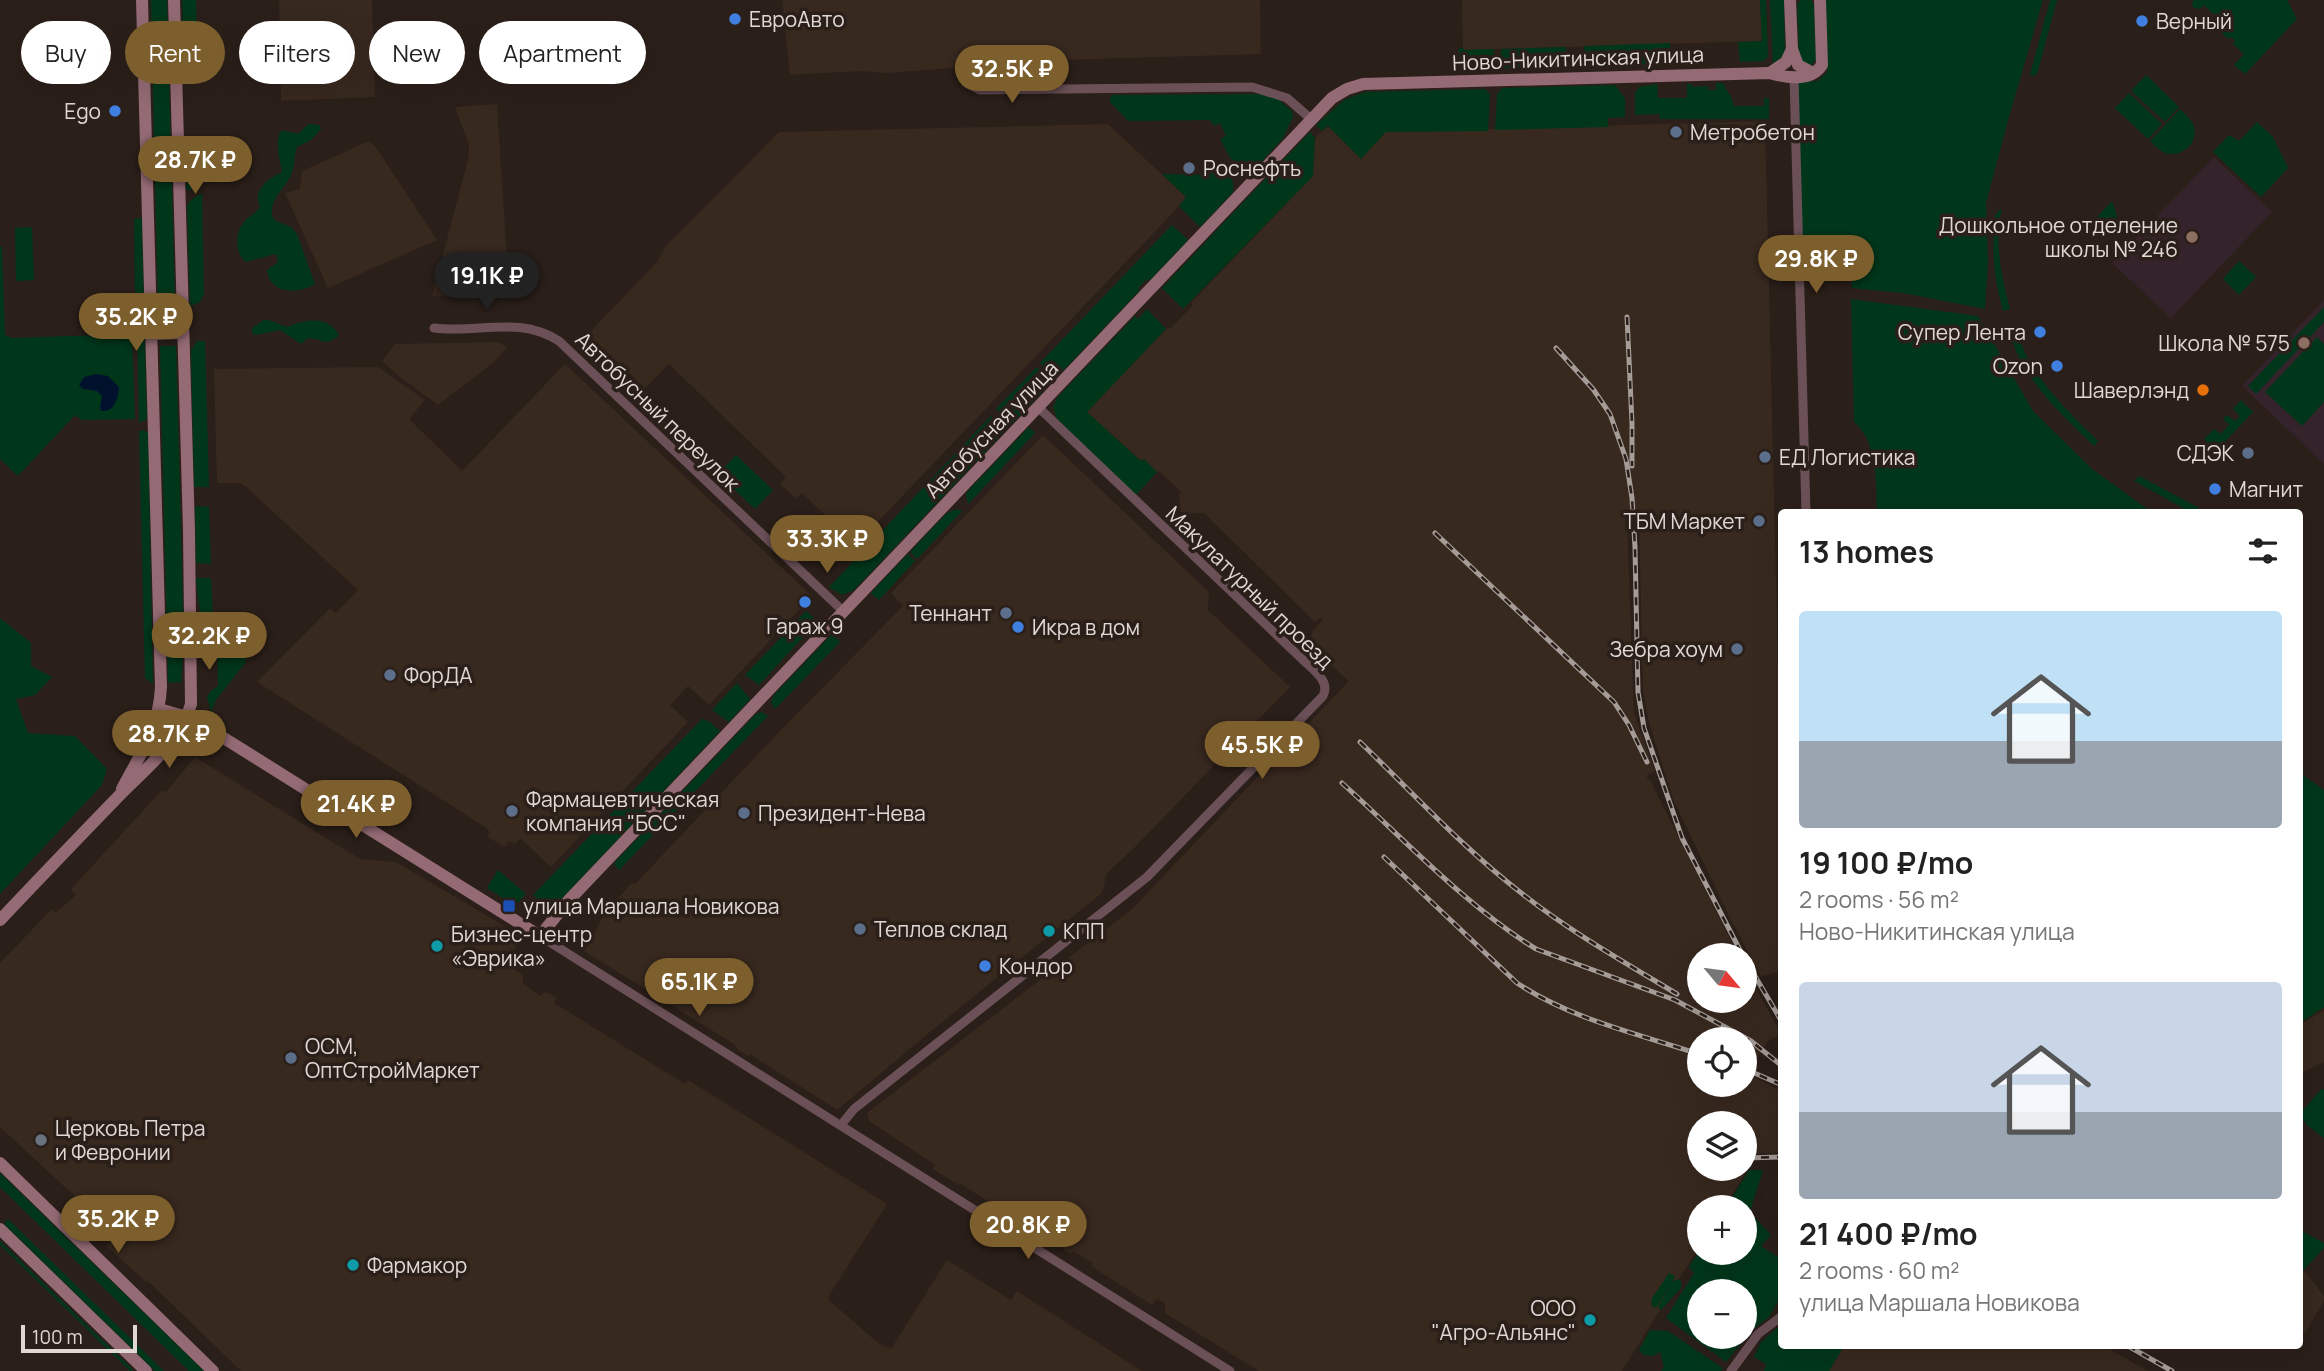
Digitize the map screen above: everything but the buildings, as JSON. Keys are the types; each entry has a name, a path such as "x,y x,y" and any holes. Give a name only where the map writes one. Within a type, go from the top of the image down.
{"street":[{"path":"119,795 152,734 159,709 161,687 142,0"},
{"path":"0,920 119,795 148,769 187,718 191,704 174,0"},
{"path":"1806,509 1794,77 1819,70 1822,59 1820,1"},
{"path":"1792,2 1792,49 1798,65 1814,73"},
{"path":"1770,73 1786,62 1792,49"},
{"name":"Ново-Никитинская улица","path":"1363,83 1770,73 1794,77"},
{"path":"966,83 980,90 1252,87 1287,98 1311,120"},
{"name":"Автобусная улица","path":"540,936 554,916 1332,98 1363,83"},
{"name":"Автобусный переулок","path":"434,328 446,330 519,326 536,328 549,334 570,349 844,612"},
{"path":"152,334 182,333"},
{"name":"Макулатурный проезд","path":"841,1125 854,1109 1147,877 1326,690 1325,682 1302,659 1038,407"},
{"path":"159,709 187,718 230,741 1230,1371"},
{"path":"0,1163 214,1371"},
{"path":"0,1229 146,1371"},
{"path":"1731,1371 1758,1334 1778,1319"}],"shaded area":[{"path":"279,0 372,0 373,21 369,21 369,84 375,84 375,97 281,101 281,84 355,84 355,21 279,21"},
{"path":"782,0 1260,0 1261,54 955,63 954,68 886,73 860,71 790,75"},
{"path":"1462,0 1760,0 1762,41 1463,50"},
{"path":"497,104 509,292 432,296 468,160 469,145 455,107"},
{"path":"1765,121 1778,664 1778,972 1761,976 1757,969 1757,943 1743,943 1673,799 1650,726 1643,691 1639,520 1627,520 1634,713 1655,771 1646,776 1732,943 1687,943 1687,1013 1757,1013 1757,990 1778,1028 1778,1035 1767,1042 1757,1059 1757,1027 1687,1027 1687,1097 1757,1097 1757,1079 1778,1089 1778,1153 1757,1154 1757,1111 1687,1111 1687,1181 1741,1181 1732,1195 1687,1195 1688,1265 1622,1371 1259,1371 1165,1313 1165,1304 1161,1301 1156,1299 1152,1305 1091,1266 1093,1263 1073,1251 1071,1254 933,1169 935,1165 869,1121 867,1113 1132,909 1349,681 1309,646 1313,630 1323,620 1320,618 1315,622 1204,513 1181,514 1181,492 1144,459 1141,461 1087,412 1167,328 1170,329 1193,305 1191,303 1313,176 1315,138 1328,126 1385,132"},
{"path":"1108,124 1187,198 857,546 802,493 795,498 780,484 786,477 669,364 645,388 588,334 657,262 665,247 779,132"},
{"path":"369,141 437,240 328,288 285,193 300,189 302,171"},
{"name":"Дошкольное отделение школы № 246","path":"2214,157 2272,212 2171,318 2112,263"},
{"name":"Школа № 575","path":"2324,300 2324,464 2242,386"},
{"path":"499,342 507,348 493,363 438,405 382,361 395,344"},
{"path":"565,364 812,596 709,705 688,686 670,705 688,722 551,867 520,838 515,844 509,841 505,847 488,837 490,832 485,827 257,682 330,608 336,613 358,590 245,486 240,483 217,483 214,369 378,367 425,400 409,419 462,471"},
{"path":"1043,435 1209,592 1208,610 1290,687 1107,873 1102,893 837,1110 584,951 612,900 636,883 903,606 891,593"},
{"path":"195,757 360,859 396,862 523,937 504,963 523,975 523,983 540,996 546,992 557,998 554,1003 685,1084 688,1080 887,1204 828,1297 878,1343 891,1349 947,1260 1011,1300 1017,1291 1142,1371 241,1371 148,1281 106,1246 111,1241 102,1231 107,1226 0,1127 0,963 52,909 55,913 76,895 71,889 162,790 166,792"},
{"path":"2324,1010 2324,1062 2303,1072 2303,1023"},
{"path":"2303,1269 2324,1296 2324,1301 2305,1333"},
{"path":"1838,1349 2109,1349 2148,1371 1825,1371"}],"green space":[{"path":"151,0 167,0 168,21 151,21"},
{"path":"182,0 196,0 196,21 183,21"},
{"path":"1760,0 1766,0 1768,57 1764,61 1740,62 1738,42 1762,41"},
{"path":"1770,0 1784,0 1785,51 1784,56 1773,64"},
{"path":"1801,0 1811,0 1814,5 1816,59 1811,66 1799,60 1797,4"},
{"path":"1826,0 2043,0 1986,203 1988,263 1985,309 1903,293 1852,288 1851,238 1801,236 1798,82 1818,81 1827,72"},
{"path":"2050,0 2057,0 2037,74 2033,76 2030,75"},
{"path":"2193,0 2287,0 2297,19 2245,74 2234,65 2244,54 2233,44 2235,41 2231,37 2228,39 2222,33 2224,24 2204,5 2200,9 2194,8"},
{"path":"1670,43 1670,64 1585,65 1584,46"},
{"path":"1566,47 1567,66 1501,68 1501,49"},
{"path":"1459,48 1494,49 1494,68 1460,69"},
{"path":"2146,75 2179,107 2165,122 2131,91"},
{"path":"1716,83 1723,83 1733,106 1764,106 1764,98 1769,98 1769,119 1660,119 1659,114 1635,115 1635,93 1639,87 1657,84 1658,98 1687,98 1687,84 1692,84 1692,87 1708,86 1708,90 1716,90"},
{"path":"153,84 169,84 175,306 158,306"},
{"path":"1615,85 1625,98 1625,117 1608,118 1608,127 1495,130 1497,94 1502,88"},
{"path":"1485,89 1490,94 1488,131 1386,132 1361,159 1328,126 1322,131 1316,125 1344,100 1365,92"},
{"path":"2129,93 2162,124 2148,139 2115,108"},
{"path":"1112,95 1273,95 1292,111 1293,117 1283,138 1256,168 1249,170 1238,167 1230,157 1220,139 1226,136 1220,123 1214,126 1210,120 1131,121 1109,101"},
{"path":"2180,109 2191,120 2195,136 2188,147 2177,154 2163,152 2150,141"},
{"path":"2257,122 2273,137 2288,168 2261,197 2213,152 2228,136 2239,141"},
{"path":"309,124 319,125 321,129 311,140 297,147 291,176 275,200 272,213 274,220 291,227 297,234 315,284 293,291 279,288 269,278 267,270 278,262 276,254 246,262 239,253 238,237 245,220 259,208 258,195 262,187 282,172 278,146 281,131 297,133"},
{"path":"1310,132 1315,138 1313,176 1183,309 1162,288"},
{"path":"189,144 200,149 201,184 189,191 186,189 185,146"},
{"path":"1213,165 1229,174 1233,182 1233,192 1200,227 1179,206 1186,197 1162,174 1209,175"},
{"path":"202,193 204,294 200,302 190,306 187,206"},
{"path":"2112,201 2117,216 2110,231 2099,236 2083,232"},
{"path":"2002,208 2000,259 2010,309 2003,311 1995,274 1994,252 1995,215"},
{"path":"142,218 144,307 135,300 134,219"},
{"path":"1172,225 1188,240 1149,281 1147,279 1138,288 1140,290 1055,379 1040,363"},
{"path":"32,227 34,280 16,281 15,228"},
{"path":"0,247 5,335 12,338 132,334 135,419 82,420 75,415 18,476 0,459"},
{"path":"2239,261 2256,277 2239,295 2223,279"},
{"path":"1851,299 1978,316 2033,411 2092,469 2147,509 1877,509 1872,452 1862,430 1854,422"},
{"path":"2324,307 2324,322 2256,394 2248,386"},
{"path":"1147,309 1166,329 1087,412 1157,472 1136,495 1057,419 1053,407 1057,398 1135,316 1138,319"},
{"path":"144,315 147,419 139,423 137,320"},
{"path":"264,320 287,327 316,320 329,324 339,335 327,342 308,338 301,344 280,330 256,335 252,333 252,328"},
{"path":"2017,332 2040,377 2098,441 2094,446 2033,381 2010,334"},
{"path":"2317,337 2324,344 2324,402 2302,426 2265,392"},
{"path":"197,341 205,341 209,487 194,487 191,351"},
{"path":"160,346 176,346 184,644 181,682 168,683"},
{"path":"1037,367 1052,382 1012,424 996,409"},
{"path":"2241,400 2253,412 2216,451 2204,439 2214,429 2221,434 2229,425 2223,419 2227,415 2235,421 2240,416 2233,409"},
{"path":"991,416 1006,430 854,590 842,595 829,587"},
{"path":"1029,427 1035,433 968,504 967,492"},
{"path":"139,431 148,433 153,684 145,678"},
{"path":"736,455 773,490 755,509 720,476 721,471"},
{"path":"2139,476 2199,508 2185,509 2134,481"},
{"path":"197,506 209,507 211,564 196,563"},
{"path":"957,509 962,511 917,559 910,552 947,513"},
{"path":"908,554 915,561 879,600 871,593"},
{"path":"211,578 213,620 210,627 202,630 196,579"},
{"path":"806,611 818,621 759,685 745,675"},
{"path":"0,618 31,643 31,666 52,677 35,695 16,699 28,733 75,736 107,769 102,785 0,894"},
{"path":"832,634 840,642 775,709 771,703 774,695"},
{"path":"217,647 231,649 245,657 246,662 216,700 211,713 207,696 218,686"},
{"path":"737,683 750,699 729,722 712,710"},
{"path":"761,712 768,716 619,870 615,862 756,714"},
{"path":"702,719 720,731 551,910 533,895"},
{"path":"2303,775 2324,790 2324,1007 2303,1021"},
{"path":"498,870 526,894 515,906 487,888"},
{"path":"2322,1088 2324,1138 2307,1125 2303,1119 2303,1110"},
{"path":"1757,1170 1763,1170 1755,1195 1733,1195 1742,1181 1757,1181"},
{"path":"0,1173 204,1371 189,1371 0,1187"},
{"path":"8,1219 164,1371 155,1371 4,1224"},
{"path":"1757,1220 1771,1235 1761,1246 1778,1257 1778,1301 1769,1317 1757,1326 1757,1279 1690,1279 1694,1273 1689,1267 1757,1265"},
{"path":"2303,1232 2324,1243 2324,1248 2303,1271"},
{"path":"0,1241 133,1370 130,1371 0,1245"},
{"path":"1669,1273 1675,1276 1672,1282 1677,1279 1681,1281 1681,1288 1661,1310 1658,1307 1671,1284 1656,1308 1652,1306 1651,1300"},
{"path":"1687,1284 1687,1333 1666,1318"},
{"path":"1778,1328 1778,1349 1842,1349 1829,1371 1764,1371 1766,1364 1754,1357 1761,1342"},
{"path":"1650,1330 1668,1331 1687,1344 1687,1349 1695,1349 1723,1368 1721,1371 1661,1371 1664,1367 1660,1352 1653,1356 1644,1355 1639,1350"},
{"path":"1708,1349 1737,1349 1726,1362"}],"water":[{"path":"96,374 108,376 119,387 115,404 106,411 101,411 102,396 97,391 83,389 79,385 84,377"}],"railway":[{"path":"1627,317 1632,466"},
{"path":"1556,348 1593,389 1610,414 1626,459 1635,547 1638,692 1644,728 1682,838 1736,943"},
{"path":"1435,533 1614,702 1647,762"},
{"path":"1360,742 1458,839 1520,892 1577,933 1677,994"},
{"path":"1342,783 1460,892 1536,949 1675,1000 1751,1041 1778,1063"},
{"path":"1384,857 1517,983 1582,1016 1687,1050"},
{"path":"1757,979 1778,1015"},
{"path":"1757,1074 1778,1083"},
{"path":"1757,1158 1778,1157"},
{"path":"2133,1349 2172,1371"}],"place":[{"name":"ЕвроАвто","path":"735,19"},
{"name":"Верный","path":"2142,21"},
{"name":"Ego","path":"115,111"},
{"name":"Метробетон","path":"1676,132"},
{"name":"Роснефть","path":"1189,168"},
{"name":"Дошкольное отделение школы № 246","path":"2192,237"},
{"name":"Супер Лента","path":"2040,332"},
{"name":"Школа № 575","path":"2304,343"},
{"name":"Ozon","path":"2057,366"},
{"name":"Шаверлэнд","path":"2203,390"},
{"name":"СДЭК","path":"2248,453"},
{"name":"ЕД Логистика","path":"1765,457"},
{"name":"Магнит","path":"2215,489"},
{"name":"ТБМ Маркет","path":"1759,521"},
{"name":"Гараж 9","path":"805,602"},
{"name":"Теннант","path":"1006,613"},
{"name":"Икра в дом","path":"1018,627"},
{"name":"Зебра хоум","path":"1737,649"},
{"name":"ФорДА","path":"390,675"},
{"name":"Фармацевтическая компания \"БСС\"","path":"512,811"},
{"name":"Президент-Нева","path":"744,813"},
{"name":"улица Маршала Новикова","path":"509,906"},
{"name":"Теплов склад","path":"860,929"},
{"name":"КПП","path":"1049,931"},
{"name":"Бизнес-центр «Эврика»","path":"437,946"},
{"name":"Кондор","path":"985,966"},
{"name":"ОСМ, ОптСтройМаркет","path":"291,1058"},
{"name":"Церковь Петра и Февронии","path":"41,1140"},
{"name":"Фармакор","path":"353,1265"},
{"name":"ООО \"Агро-Альянс\"","path":"1590,1320"}]}
